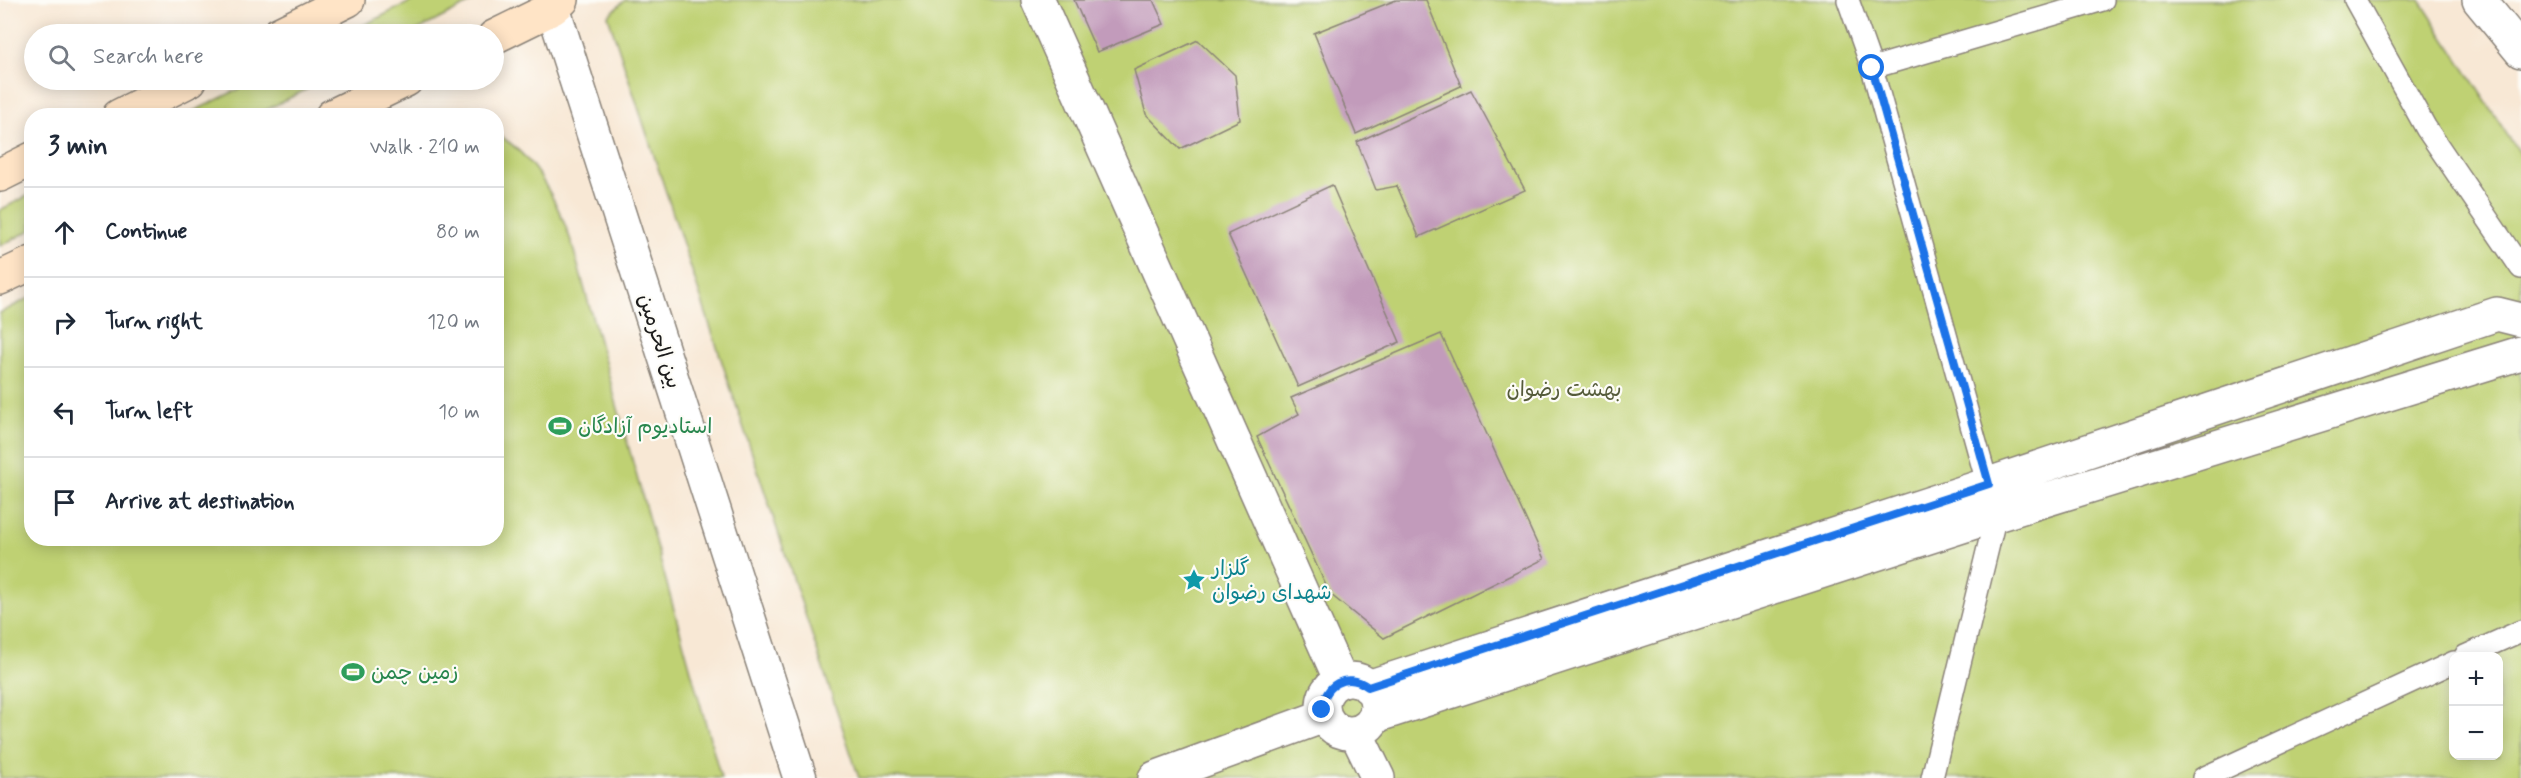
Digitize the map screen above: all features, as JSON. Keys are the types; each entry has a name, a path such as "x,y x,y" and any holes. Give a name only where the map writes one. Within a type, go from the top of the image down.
{"main road":[{"path":"299,24 348,0"},
{"path":"504,32 557,4"},
{"path":"135,108 170,90"},
{"path":"348,108 385,90"},
{"path":"0,175 24,163"},
{"path":"0,278 24,267"}],"street":[{"path":"1038,0 1360,704 1378,778"},
{"path":"2485,2 2521,51"},
{"name":"بین الحرمین","path":"557,4 800,778"},
{"path":"1993,500 2497,314 2521,320"},
{"path":"1155,778 1324,716 1323,701 1326,692 1360,704 1993,500 2521,353"}],"lane":[{"path":"1848,0 1872,68 1993,500 1932,778"},
{"path":"1872,68 2103,0"},
{"path":"2355,0 2426,128 2521,268"},
{"path":"2476,652 2521,631"},
{"path":"2203,778 2449,664"}],"green space":[{"path":"414,0 476,0 429,24 366,24"},
{"name":"بهشت رضوان","path":"625,0 2420,0 2521,156 2521,778 859,778 608,16"},
{"path":"237,90 305,90 270,108 200,108"},
{"name":"استادیوم آزادگان","path":"504,139 523,155 544,182 560,213 572,244 721,778 0,778 0,313 24,301 24,546 504,546"},
{"path":"24,198 24,234 0,246 0,210"}],"building":[{"path":"1074,0 1153,0 1164,24 1097,52"},
{"path":"1396,0 1426,0 1461,86 1356,134 1314,33"},
{"path":"1198,40 1235,75 1240,120 1180,149 1146,114 1134,70"},
{"path":"1471,90 1525,190 1419,237 1397,186 1376,190 1357,142"},
{"path":"1332,185 1400,342 1298,387 1228,234"},
{"path":"1441,334 1544,559 1384,638 1330,594 1257,437 1299,414 1291,398"}],"place":[{"name":"استادیوم آزادگان","path":"560,426"},
{"name":"گلزار شهدای رضوان","path":"1194,580"},
{"name":"زمین چمن","path":"353,672"}],"route":[{"path":"1322,710 1326,692 1340,681 1358,680 1368,687 1989,484 1872,68"}]}
